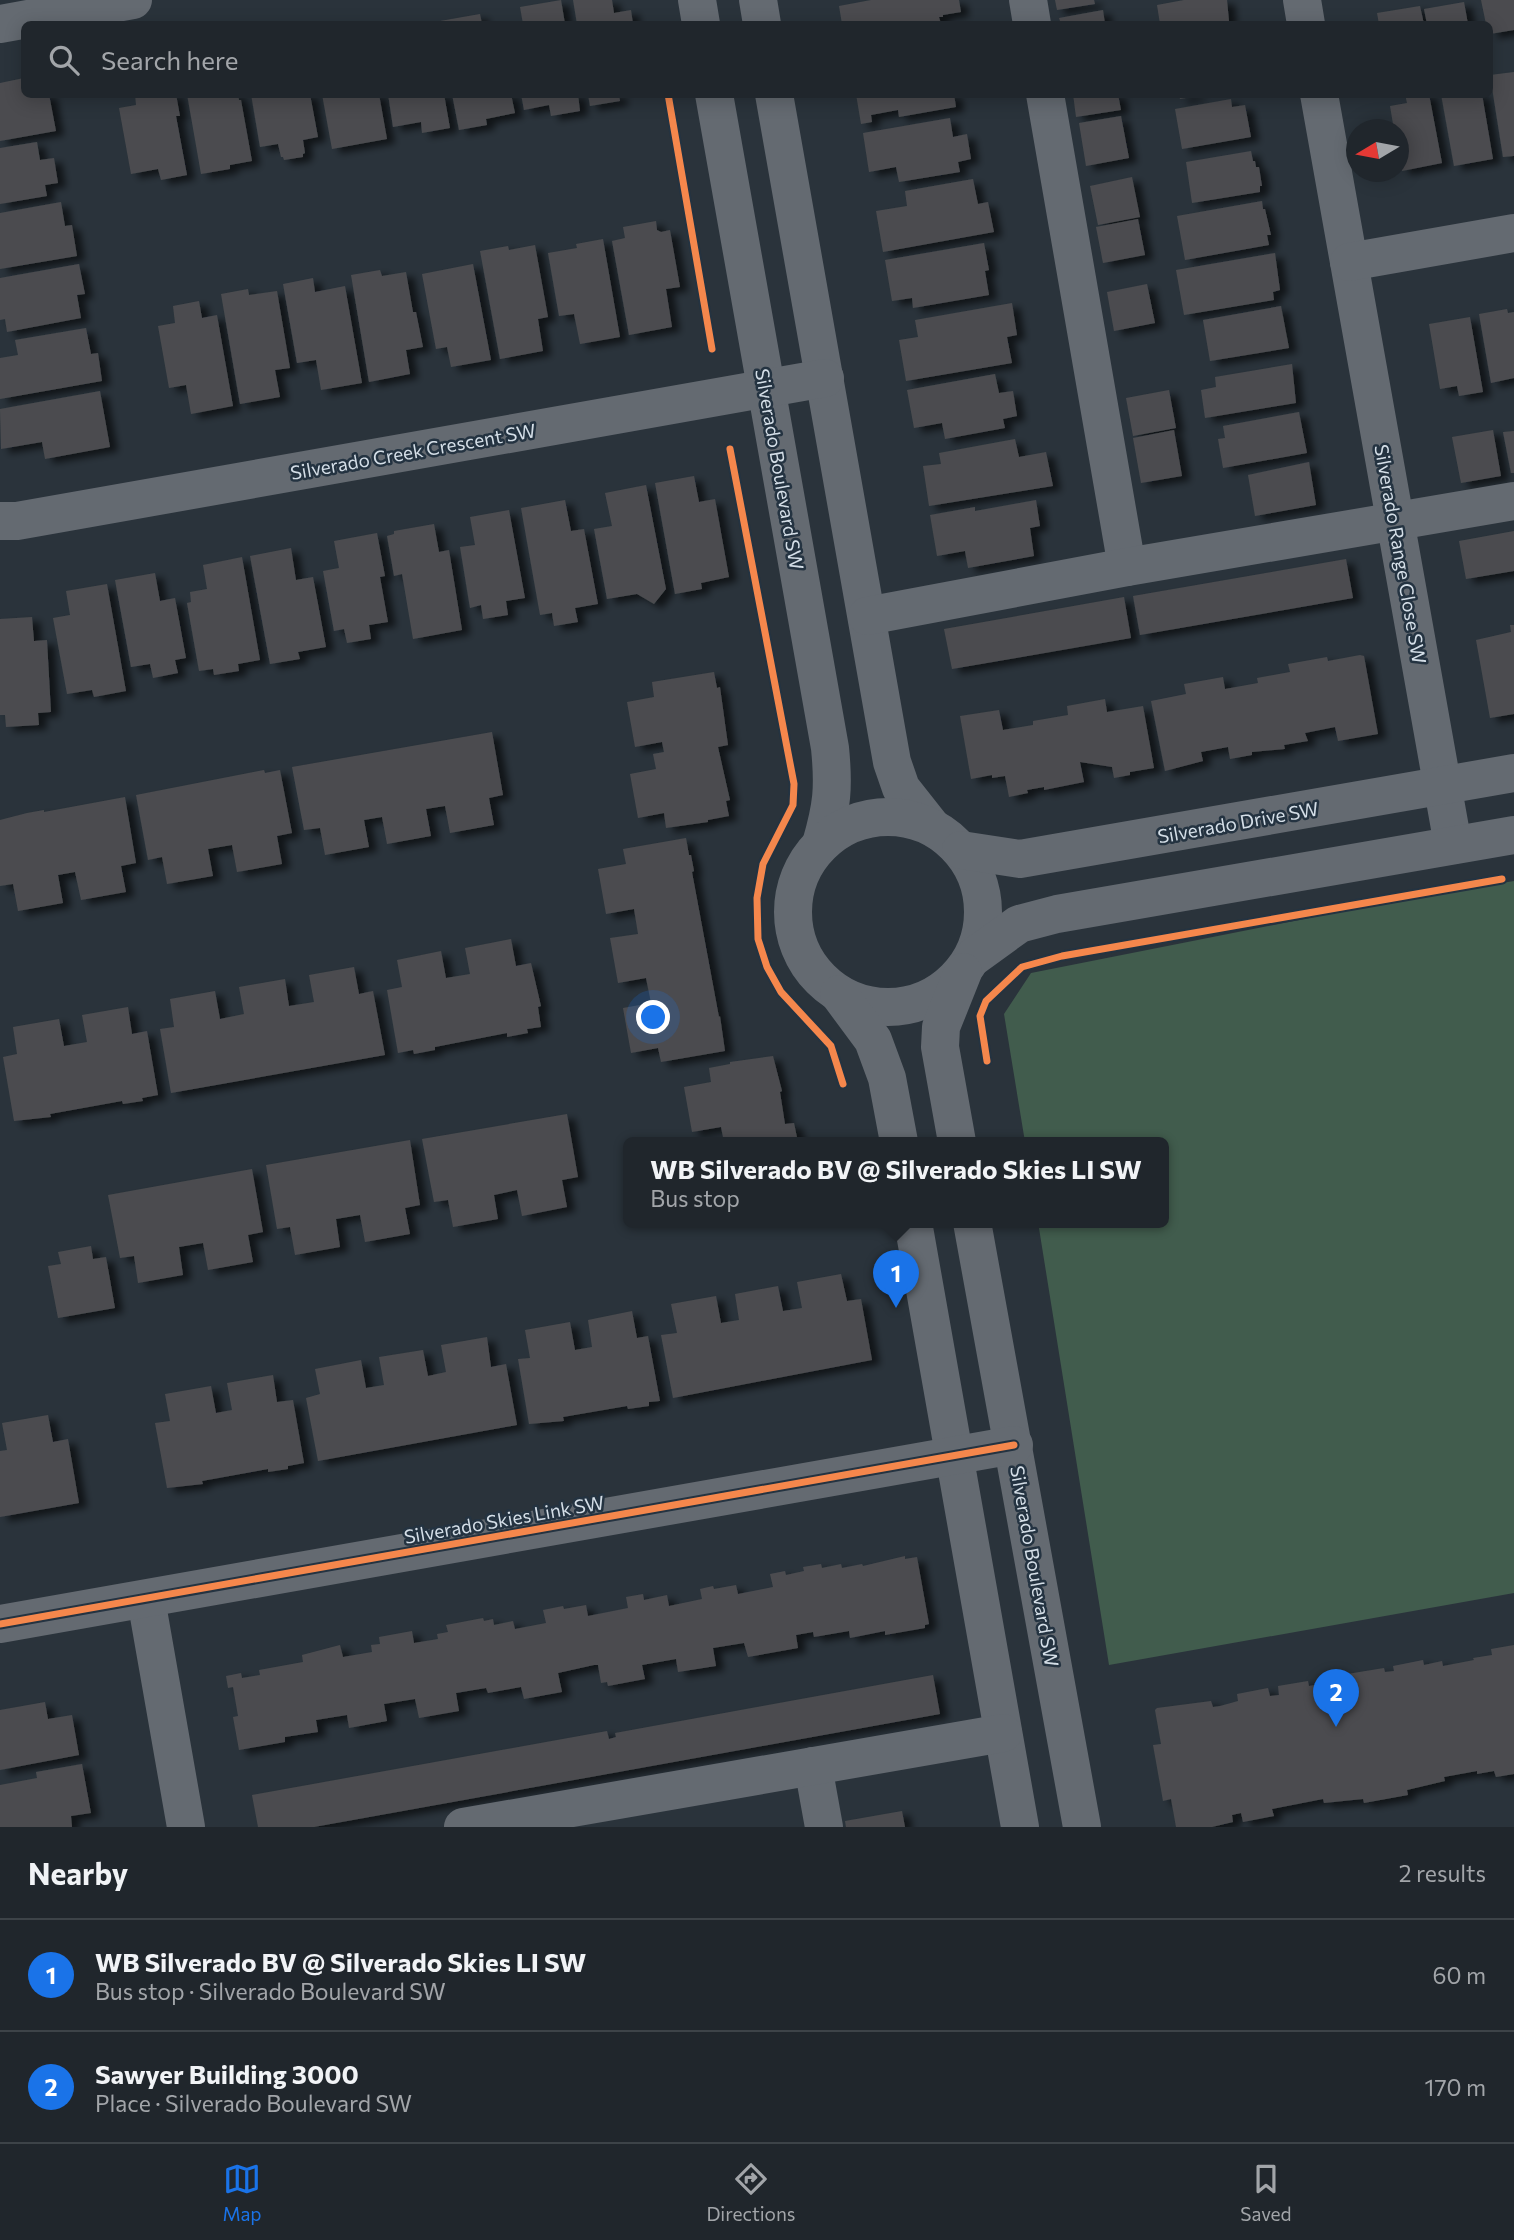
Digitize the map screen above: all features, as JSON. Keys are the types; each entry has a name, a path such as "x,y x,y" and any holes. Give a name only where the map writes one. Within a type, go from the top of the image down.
{"street":[{"path":"0,24 133,0"},
{"path":"697,0 700,21"},
{"path":"758,0 762,21"},
{"path":"1028,0 1032,21"},
{"path":"1303,0 1306,21"},
{"name":"Silverado Boulevard SW","path":"715,98 830,748 832,808 821,844"},
{"path":"775,98 892,761 901,788 931,826"},
{"path":"1046,98 1127,567"},
{"name":"Silverado Range Close SW","path":"1320,98 1453,845"},
{"path":"1349,262 1514,233"},
{"name":"Silverado Creek Crescent SW","path":"0,521 31,519 825,378"},
{"path":"867,616 1127,567 1514,501"},
{"name":"Silverado Drive SW","path":"961,850 1020,859 1514,773"},
{"path":"898,1137 887,1078 873,1041 839,994 817,976 802,952 793,924 797,885 804,867 821,844 845,826 873,817 903,817 931,826 961,850 977,875 984,902 982,931 941,1027 940,1047 956,1137"},
{"path":"839,994 864,1005 892,1008 919,1003 943,990 968,965 1019,924 1057,914 1514,835"},
{"path":"914,1228 1020,1827"},
{"name":"Silverado Boulevard SW","path":"973,1228 1082,1827"},
{"name":"Silverado Skies Link SW","path":"0,1624 1014,1445"},
{"path":"146,1599 186,1827"},
{"path":"470,1826 1003,1733"},
{"path":"813,1766 824,1827"}],"green space":[{"path":"1514,881 1514,1593 1109,1665 1039,1228 1169,1228 1169,1137 1024,1137 1004,1014 1031,973 1415,897"}],"building":[{"path":"561,0 564,21 522,21 520,7"},
{"path":"573,0 612,0 614,13 631,10 633,21 576,21"},
{"path":"871,0 959,0 961,12 943,15 939,17 940,21 842,21 839,6"},
{"path":"1055,0 1094,0 1095,4 1057,10"},
{"path":"1184,0 1227,0 1229,21 1160,21 1157,5"},
{"path":"1481,0 1514,0 1514,30 1493,34 1493,21 1485,21"},
{"path":"1464,2 1467,21 1426,21 1424,9"},
{"path":"1420,6 1423,21 1378,21 1377,13"},
{"path":"1103,10 1105,21 1060,21 1059,18"},
{"path":"480,14 481,21 440,21"},
{"path":"1514,72 1514,156 1503,157 1493,94 1493,75"},
{"path":"21,79 21,98 50,98 56,131 0,141 0,83"},
{"path":"135,98 177,98 180,116 176,116 187,175 161,180 158,169 131,174 119,108 136,105"},
{"path":"188,98 239,98 252,161 230,165 230,169 201,174"},
{"path":"252,98 311,98 318,137 303,140 303,157 284,160 278,144 260,147"},
{"path":"323,98 380,98 387,139 332,149"},
{"path":"389,98 445,98 450,128 422,133 421,122 393,127"},
{"path":"453,98 512,98 515,113 486,119 487,125 459,130"},
{"path":"522,98 578,98 580,111 551,116 549,105 524,110"},
{"path":"589,98 620,98 620,101 590,106"},
{"path":"857,98 955,98 956,107 899,117 898,110 871,115 872,122 861,124"},
{"path":"1074,98 1119,98 1121,110 1076,117"},
{"path":"1406,98 1430,98 1442,163 1409,170 1409,119 1392,119 1390,106 1407,103"},
{"path":"1442,98 1483,98 1493,159 1454,166"},
{"path":"1231,99 1232,107 1245,105 1251,137 1182,149 1175,109"},
{"path":"1121,116 1129,158 1086,166 1079,123"},
{"path":"950,118 953,137 967,134 971,159 958,162 960,172 899,182 896,167 869,172 863,133"},
{"path":"37,142 40,160 54,158 58,183 45,185 47,196 0,204 0,148"},
{"path":"1251,151 1256,167 1259,167 1262,186 1260,192 1192,203 1186,162"},
{"path":"1132,177 1140,217 1098,225 1090,186"},
{"path":"973,179 978,204 988,202 994,232 883,252 876,211 907,206 905,191"},
{"path":"1262,201 1271,235 1267,235 1269,245 1185,260 1177,216"},
{"path":"61,202 65,226 72,225 77,256 0,269 0,213"},
{"path":"1138,219 1145,255 1103,263 1096,227"},
{"path":"656,221 657,230 670,230 680,287 666,289 672,327 629,335 612,241 625,238 623,227"},
{"path":"603,239 620,337 580,344 574,314 559,316 548,253 577,248 576,244"},
{"path":"984,243 989,270 985,271 989,295 913,308 912,298 892,301 885,260"},
{"path":"535,245 548,317 538,319 543,351 500,359 480,251 508,246 509,250"},
{"path":"1275,253 1280,290 1273,292 1274,300 1184,315 1176,270"},
{"path":"79,264 85,294 77,295 81,318 7,332 5,319 0,320 0,278"},
{"path":"473,264 491,360 451,367 447,347 436,349 422,274"},
{"path":"380,270 382,276 406,272 423,347 406,350 410,374 369,382 351,275"},
{"path":"313,278 315,292 345,286 362,383 321,390 316,360 297,363 283,284"},
{"path":"1147,284 1155,323 1114,331 1107,292"},
{"path":"248,289 249,295 277,291 290,368 275,370 280,397 240,404 221,294"},
{"path":"199,301 202,318 217,315 233,406 191,414 186,385 169,388 158,326 175,323 173,306"},
{"path":"1012,303 1017,335 1007,337 1012,363 906,381 899,340 918,337 915,320"},
{"path":"1281,306 1289,348 1210,361 1203,320"},
{"path":"1507,309 1508,313 1514,312 1514,378 1491,383 1479,314"},
{"path":"1470,317 1483,392 1459,396 1457,386 1440,389 1429,324"},
{"path":"86,328 91,354 98,353 102,381 0,399 0,358 18,355 15,340"},
{"path":"1292,364 1296,403 1205,418 1201,390 1216,387 1215,377"},
{"path":"995,374 999,393 1013,391 1017,416 1003,419 1005,428 945,439 942,423 914,428 907,390"},
{"path":"1169,390 1176,428 1133,436 1126,398"},
{"path":"100,391 110,447 45,459 42,442 1,449 0,409"},
{"path":"1299,412 1307,453 1223,468 1218,439 1225,438 1223,426"},
{"path":"1174,430 1182,476 1141,483 1133,438"},
{"path":"1493,430 1501,476 1461,483 1452,437"},
{"path":"1514,431 1514,473 1511,473 1503,432"},
{"path":"1015,439 1019,457 1046,452 1053,486 929,506 923,466 941,464 939,453"},
{"path":"1309,462 1316,505 1255,516 1248,475"},
{"path":"694,476 699,502 715,499 729,577 701,583 702,589 675,594 655,483"},
{"path":"646,485 666,589 654,604 637,594 607,599 594,529 612,526 605,493"},
{"path":"565,500 571,531 584,529 598,604 575,608 578,622 554,626 552,613 540,615 521,508"},
{"path":"1036,500 1040,526 1030,528 1034,556 968,568 965,551 937,556 930,515 975,507 975,511"},
{"path":"509,510 525,598 506,601 508,615 483,619 481,605 470,608 460,547 475,545 470,517"},
{"path":"434,524 439,552 449,550 462,630 413,639 402,574 394,576 387,536 394,534 394,531"},
{"path":"1514,531 1514,571 1466,579 1459,541"},
{"path":"377,533 385,576 380,577 388,622 369,625 371,639 347,643 344,629 334,631 323,571 339,568 334,541"},
{"path":"291,548 296,580 313,577 326,647 298,652 300,659 270,664 250,556"},
{"path":"242,557 260,660 238,664 239,671 214,675 213,669 199,671 187,603 191,602 190,592 207,589 203,565"},
{"path":"1346,559 1353,598 1140,635 1133,596"},
{"path":"155,573 160,601 175,598 186,658 175,660 178,673 153,678 150,664 131,667 115,580"},
{"path":"107,584 126,691 94,697 92,690 67,694 53,618 70,615 66,591"},
{"path":"1124,597 1131,638 952,669 944,629"},
{"path":"32,617 34,641 47,640 51,712 38,713 39,725 6,727 5,715 0,715 0,619"},
{"path":"1510,625 1514,625 1514,714 1490,718 1476,640 1511,632"},
{"path":"1364,656 1378,734 1338,741 1335,727 1305,733 1308,741 1284,745 1285,749 1252,752 1252,755 1230,759 1228,747 1201,752 1203,761 1165,771 1151,701 1186,694 1184,684 1223,677 1225,689 1258,683 1257,678 1290,672 1288,664 1327,657 1328,661"},
{"path":"714,672 717,688 720,687 728,745 718,747 730,800 726,801 729,816 666,828 664,813 638,818 630,774 656,769 653,754 664,752 662,742 635,747 627,702 654,697 652,682"},
{"path":"1105,699 1107,712 1143,706 1154,768 1114,778 1112,767 1080,762 1084,782 1044,790 1044,787 1027,790 1028,793 1009,797 1005,776 992,778 992,775 971,779 960,716 999,710 1003,730 1068,715 1067,706"},
{"path":"492,732 503,795 489,798 494,825 450,833 445,806 426,809 431,836 387,844 382,817 364,820 369,847 325,855 320,828 304,830 292,767"},
{"path":"264,770 265,773 280,770 292,833 277,836 282,864 237,872 232,845 208,849 213,876 167,884 162,857 148,860 136,795"},
{"path":"125,797 136,863 121,866 126,892 81,900 75,872 58,875 63,903 18,911 13,884 0,886 0,820"},
{"path":"686,838 725,1051 661,1062 658,1048 631,1053 623,1008 651,1003 646,978 618,983 610,938 638,934 634,909 606,914 598,869 626,864 623,849"},
{"path":"511,939 516,966 531,963 541,1006 538,1007 541,1027 527,1029 528,1033 507,1037 507,1033 435,1047 435,1050 414,1054 413,1050 398,1053 387,990 402,987 397,960 441,951 446,978 470,974 465,948"},
{"path":"354,967 359,994 373,991 385,1055 171,1093 160,1029 174,1027 170,999 215,991 220,1019 244,1014 239,987 285,979 289,1006 314,1002 309,975"},
{"path":"128,1007 132,1034 147,1031 158,1095 142,1098 143,1101 123,1104 122,1101 50,1114 51,1117 14,1121 3,1057 17,1054 13,1027 59,1019 64,1046 87,1042 82,1015"},
{"path":"773,1056 782,1091 785,1124 794,1123 797,1137 723,1137 721,1127 692,1132 684,1087 711,1082 709,1068"},
{"path":"567,1114 578,1177 562,1180 567,1207 522,1216 517,1190 494,1195 498,1219 453,1227 448,1200 434,1202 422,1139"},
{"path":"410,1140 420,1205 405,1208 410,1234 365,1242 360,1215 336,1219 340,1247 295,1255 290,1227 277,1229 266,1165"},
{"path":"252,1169 263,1232 248,1235 253,1262 208,1270 203,1243 179,1247 183,1275 138,1283 134,1256 120,1258 108,1195"},
{"path":"91,1246 93,1259 106,1257 115,1308 58,1318 48,1266 61,1264 58,1252"},
{"path":"841,1274 847,1301 861,1299 872,1360 673,1398 661,1335 677,1333 671,1304 716,1296 721,1323 739,1320 735,1294 778,1286 783,1311 802,1308 797,1282"},
{"path":"632,1311 637,1338 648,1336 660,1401 649,1402 649,1406 628,1409 627,1406 563,1417 564,1421 529,1424 518,1359 530,1358 525,1330 570,1322 575,1350 592,1347 588,1320"},
{"path":"487,1337 491,1367 506,1364 517,1425 318,1461 306,1398 320,1394 315,1369 361,1360 366,1388 384,1385 379,1357 423,1350 428,1376 446,1372 441,1345"},
{"path":"273,1375 277,1402 293,1400 304,1463 288,1466 288,1469 268,1472 268,1469 202,1481 203,1484 167,1488 155,1423 170,1421 165,1394 211,1386 216,1413 232,1410 227,1383"},
{"path":"48,1415 53,1442 68,1439 79,1503 0,1517 0,1451 7,1450 2,1423"},
{"path":"905,1556 905,1559 917,1557 929,1624 925,1625 925,1628 885,1635 885,1631 850,1638 849,1631 814,1637 813,1632 796,1635 798,1648 748,1657 744,1643 713,1648 716,1666 678,1672 676,1659 642,1665 645,1679 608,1686 607,1682 601,1683 598,1665 594,1665 558,1673 562,1692 524,1699 521,1687 488,1693 486,1688 456,1693 459,1711 419,1718 415,1699 384,1704 387,1721 349,1728 347,1715 316,1720 318,1732 285,1737 285,1742 239,1750 233,1717 238,1716 233,1687 228,1688 226,1676 241,1673 242,1678 260,1675 259,1670 303,1662 302,1655 340,1645 343,1657 372,1652 371,1645 380,1644 379,1637 412,1631 414,1643 438,1639 437,1634 448,1632 446,1625 483,1618 484,1621 493,1619 494,1625 513,1621 515,1629 546,1623 543,1610 563,1606 564,1609 586,1605 588,1616 628,1608 626,1597 643,1594 644,1600 667,1595 669,1606 702,1599 700,1589 713,1586 714,1589 736,1585 738,1594 773,1587 770,1574 785,1571 786,1575 804,1571 803,1567 821,1564 822,1568 841,1564 842,1568 863,1566"},
{"path":"1514,1645 1514,1774 1496,1777 1494,1771 1477,1774 1477,1771 1444,1777 1445,1781 1407,1790 1408,1795 1364,1803 1363,1799 1324,1803 1323,1799 1272,1809 1274,1816 1243,1822 1241,1813 1232,1815 1233,1822 1212,1827 1176,1827 1171,1799 1163,1801 1153,1745 1161,1744 1155,1710 1157,1708 1211,1701 1213,1707 1220,1706 1238,1701 1237,1694 1268,1688 1270,1696 1279,1695 1278,1686 1308,1681 1309,1686 1336,1681 1335,1676 1384,1668 1385,1672 1394,1671 1393,1666 1423,1660 1424,1665 1442,1661 1443,1666 1492,1655 1491,1649"},
{"path":"933,1675 940,1714 314,1827 258,1827 252,1795 607,1731 609,1739 616,1737 615,1733"},
{"path":"45,1702 48,1719 72,1715 79,1755 0,1770 0,1710"},
{"path":"82,1764 91,1813 71,1816 72,1827 0,1827 0,1785 37,1778 36,1772"},
{"path":"902,1811 905,1827 846,1827 845,1821"}],"cycle path":[{"path":"669,98 712,349"},
{"path":"730,449 794,784 793,805 763,864 757,898 758,939 767,967 781,992 831,1046 843,1084"},
{"path":"987,1061 980,1016 986,1001 1022,967 1062,956 1502,879"},
{"path":"0,1624 1014,1445"}],"place":[{"name":"WB Silverado BV @ Silverado Skies LI SW","path":"896,1308"},
{"name":"Sawyer Building 3000","path":"1336,1727"}]}
